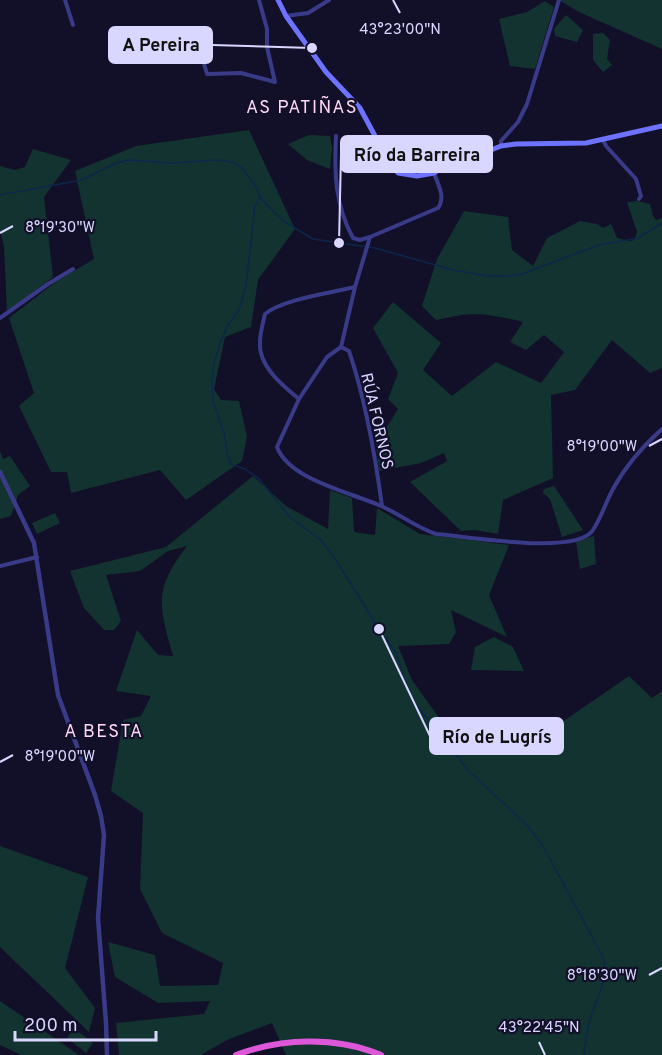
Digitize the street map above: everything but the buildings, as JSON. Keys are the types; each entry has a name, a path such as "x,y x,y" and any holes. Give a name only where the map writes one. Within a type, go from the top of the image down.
{"highway":[{"path":"236,1055 272,1045 309,1041 344,1045 381,1055"}],"main road":[{"path":"278,0 286,16 326,72 360,108 393,168 398,173 407,176 434,173 453,160 476,156 501,146 586,143 662,126"}],"street":[{"path":"65,0 74,25"},
{"path":"180,37 189,38 198,43 207,74 242,73 275,82 267,47 267,29 259,0"},
{"path":"286,16 308,13 329,0"},
{"path":"501,146 501,141 518,122 527,104 560,0"},
{"path":"336,136 334,172 336,187 348,230 353,238 360,240 370,237 438,208 442,203 442,194 434,173"},
{"path":"603,140 636,179 641,196 639,199"},
{"path":"370,237 341,346 327,357 299,399 277,447 279,453 293,467 325,486 382,506 422,529 436,534 534,544 563,542 579,539 592,532 622,474 644,444 662,429"},
{"path":"0,318 73,269"},
{"path":"299,399 282,385 268,368 261,354 259,344 265,314 271,309 289,303 355,287"},
{"name":"RÚA FORNOS","path":"341,346 349,351 359,386 374,450 382,506"},
{"path":"0,472 28,531 37,557 58,695 95,795 103,825 98,918 107,1055"},
{"path":"0,566 37,557"}],"green space":[{"path":"559,0 662,0 662,49 579,12"},
{"path":"545,1 554,7 535,69 510,66 499,19 527,12"},
{"path":"566,15 583,30 577,42 555,36 554,29"},
{"path":"603,33 610,40 607,59 612,65 603,72 593,60 593,34"},
{"path":"249,130 295,229 258,280 251,327 225,337 214,389 221,400 239,401 247,436 242,461 186,500 160,470 71,493 67,472 51,472 19,406 34,393 9,318 57,281 94,259 75,171 136,146"},
{"path":"309,135 330,136 332,148 330,169 307,160 288,144"},
{"path":"33,149 71,160 44,197 53,277 7,312 4,247 0,229 0,166 15,170 25,167"},
{"path":"637,201 650,204 656,220 662,218 662,368 650,373 612,340 575,390 551,395 553,478 503,500 498,534 475,530 461,531 410,482 447,461 444,453 421,463 379,471 376,445 398,409 388,399 398,373 373,328 393,302 441,343 423,370 452,396 496,362 541,383 564,352 544,335 526,350 510,342 523,322 480,314 436,320 422,306 437,259 464,211 508,217 512,250 533,266 547,238 580,221 597,224 603,228 611,224 617,238 634,240 637,232 627,202"},
{"path":"0,451 3,459 10,456 30,486 18,495 11,516 0,519"},
{"path":"253,476 286,506 328,529 330,490 352,498 354,532 375,535 377,508 420,534 509,545 489,595 507,637 451,610 456,632 449,644 398,646 412,680 445,726 461,717 511,718 552,729 629,676 652,698 662,691 662,1055 286,1055 272,1023 227,1040 201,1055 119,1055 116,1023 204,1014 210,1001 158,1003 115,977 108,942 155,955 160,986 218,985 223,963 162,933 140,889 143,813 111,791 123,720 141,716 151,696 116,691 137,630 158,655 173,656 164,624 162,599 168,575 187,546 168,551 140,571 106,575 121,621 114,630 104,630 84,608 70,571 166,547"},
{"path":"554,486 583,530 562,537 550,499 543,493 544,489"},
{"path":"55,513 60,523 37,534 32,523"},
{"path":"594,536 596,564 580,569 576,542"},
{"path":"494,637 513,647 524,671 471,670 475,647"},
{"path":"0,846 88,877 65,968 95,1008 89,1032 0,947"},
{"path":"0,1001 79,1055 21,1055 0,1045"},
{"path":"74,1028 93,1043 86,1053 67,1038"}],"waterway":[{"path":"0,195 82,180 127,160 172,163 217,160 233,162 242,168 255,185 260,197 272,210 285,222 313,239 375,248 453,270 488,276 522,274 599,245 638,238 662,223"},
{"path":"260,197 255,206 246,286 239,310 227,327 220,343 212,380 213,401 225,436 231,464 245,469 258,478 290,517 321,540 396,653 408,689 417,706 469,771 528,826 543,846 604,959 603,980 589,1023 584,1055"}],"place":[{"name":"A Pereira","path":"312,48"},
{"name":"Río da Barreira","path":"339,243"},
{"name":"Río de Lugrís","path":"379,629"}],"district":[{"name":"AS PATIÑAS","path":"302,107"},
{"name":"A BESTA","path":"104,731"}]}
